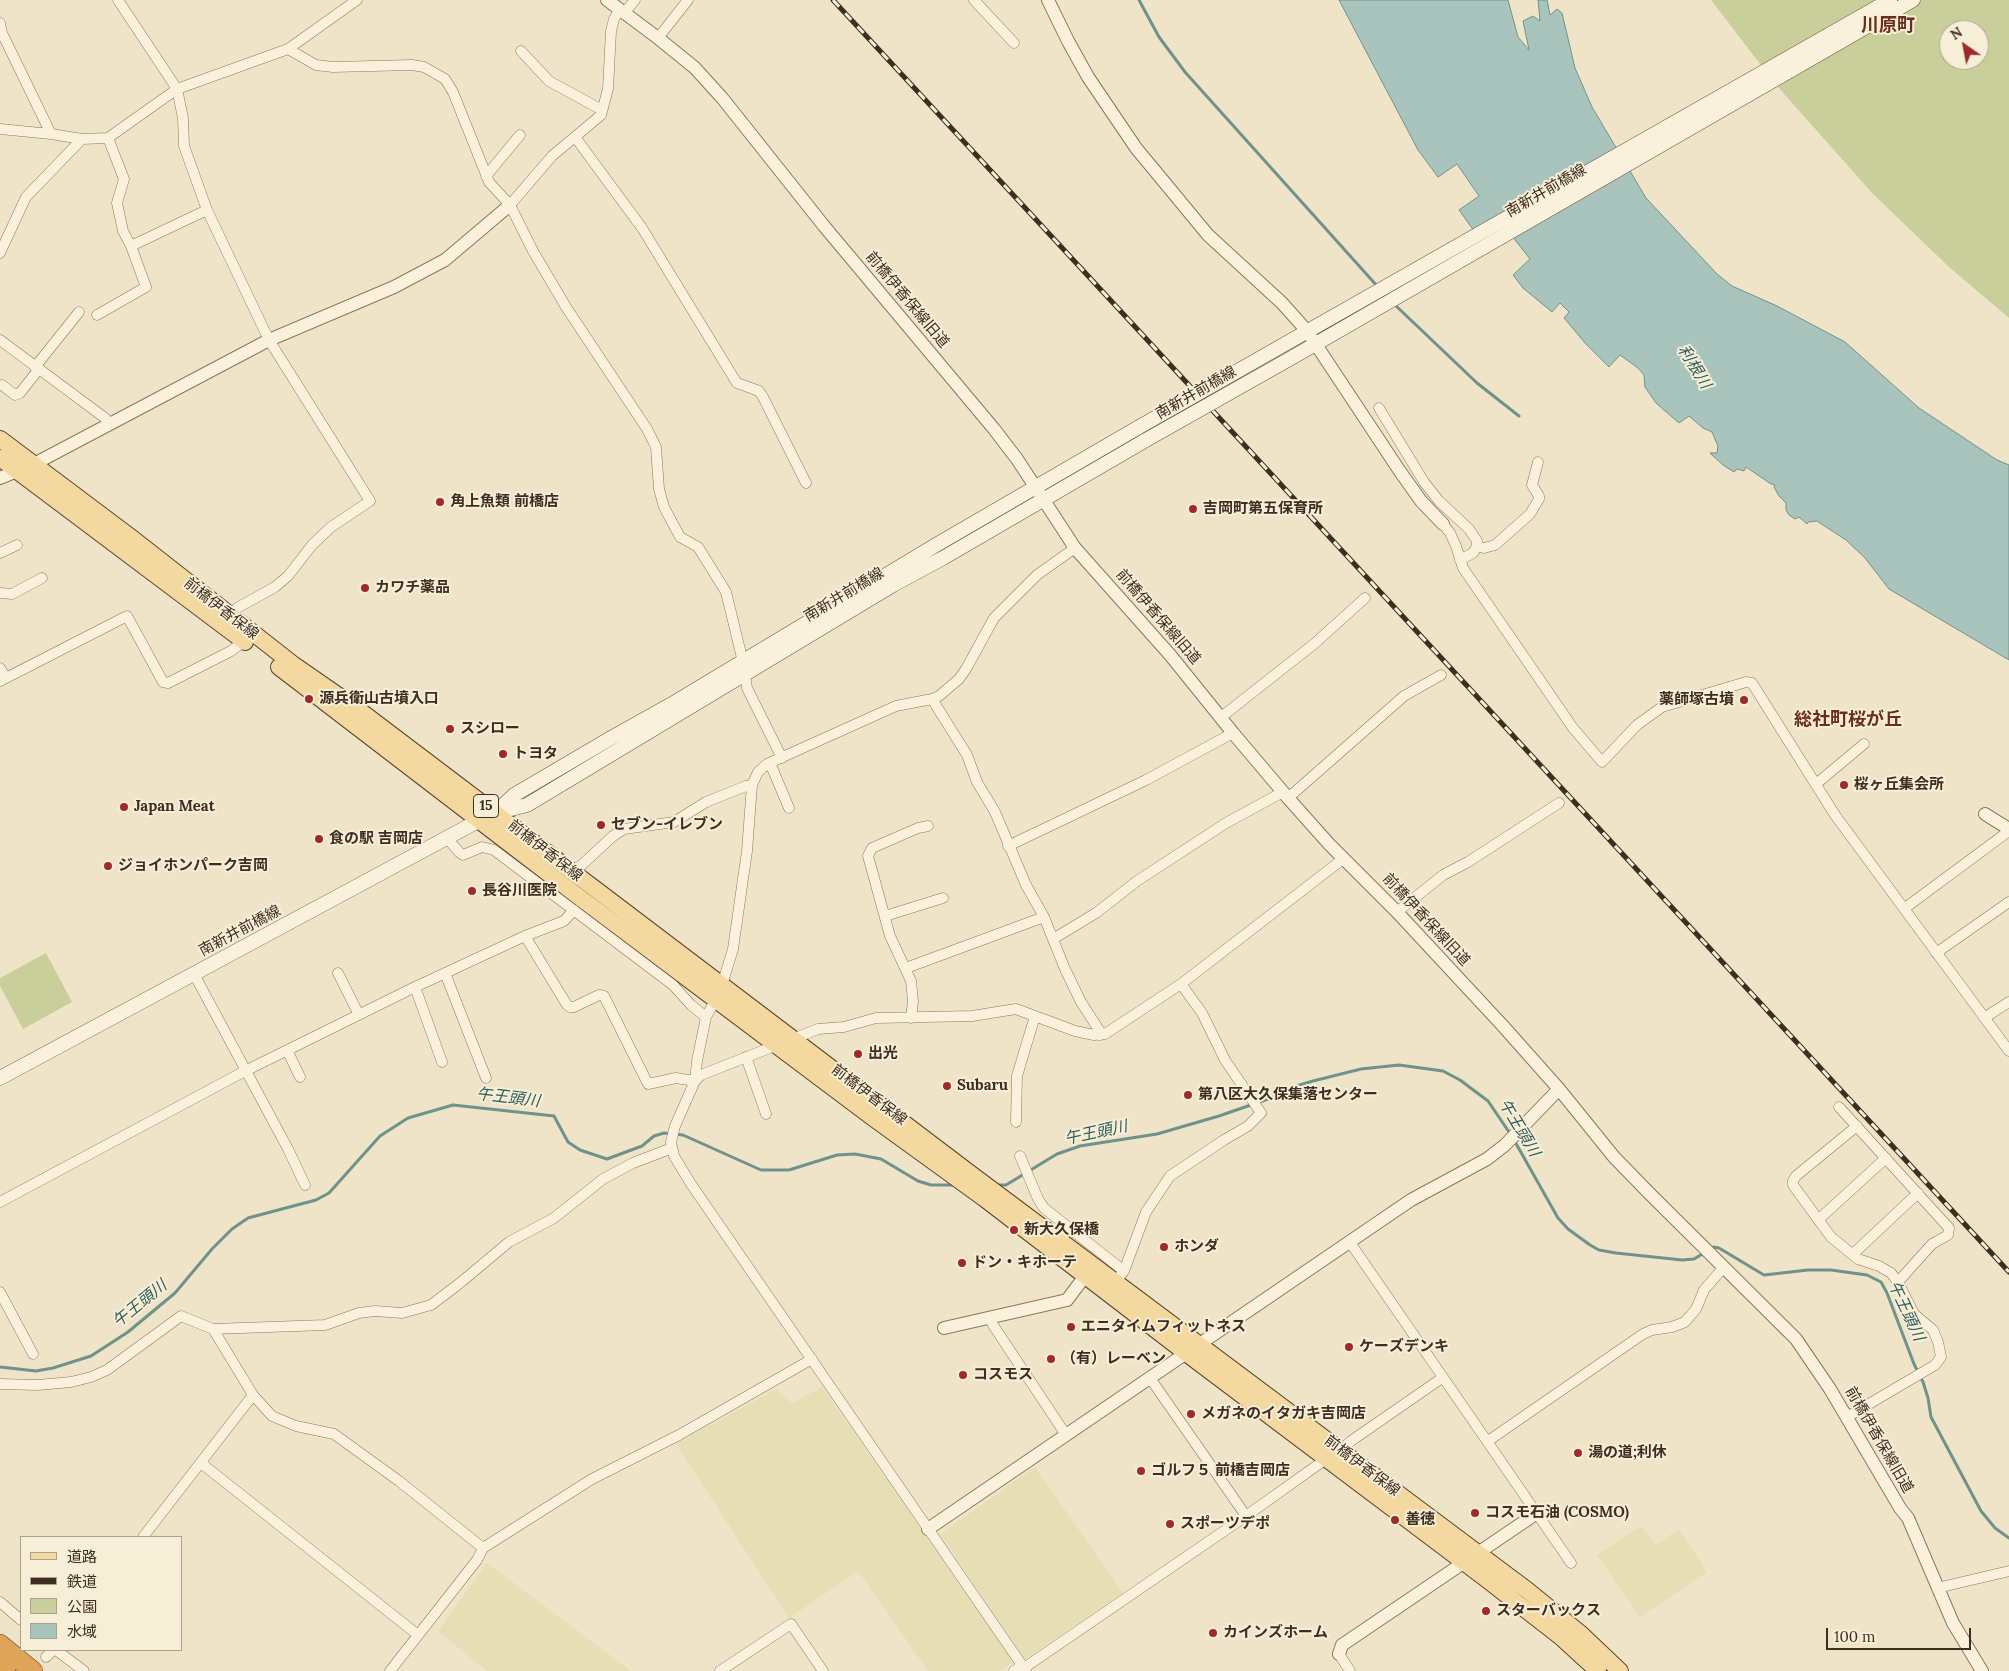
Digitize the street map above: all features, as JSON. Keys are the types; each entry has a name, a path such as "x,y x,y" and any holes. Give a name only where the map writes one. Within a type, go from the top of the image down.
{"highway":[{"path":"0,1644 33,1671"},
{"path":"0,1666 6,1671"}],"main road":[{"name":"南新井前橋線","path":"0,1078 480,820 495,813 527,805 1034,487 1890,0"},
{"name":"南新井前橋線","path":"743,668 943,558 1042,499 1317,343 1502,234 1913,0"},
{"name":"前橋伊香保線","path":"0,439 230,616 573,873 719,992 776,1045 946,1171 1120,1276 1200,1344 1568,1623 1620,1671"},
{"name":"前橋伊香保線","path":"0,458 89,530 244,641 579,897 719,992 794,1039 971,1174 993,1198 1085,1276 1186,1354 1465,1562 1550,1628 1596,1670"}],"street":[{"path":"118,0 177,89 184,146 207,210 269,340 370,500 331,527 312,545 288,576 275,587 237,608 230,616"},
{"path":"0,129 51,134 82,140 108,138 177,89 288,50 357,0"},
{"name":"前橋伊香保線旧道","path":"607,0 695,68 723,99 824,226 994,429 1017,459 1075,548 1171,656 1220,718 1286,795 1343,859 1397,912 1503,1026 1559,1089 1614,1157 1723,1268 1796,1338 1817,1368 1900,1508 1908,1518 1958,1634 1982,1671"},
{"path":"0,478 34,464 269,340 394,286 445,260 510,205 552,156 601,115 608,89 611,31 614,19 635,0"},
{"path":"658,38 688,0"},
{"path":"974,0 1014,43"},
{"path":"1048,0 1088,77 1136,148 1208,236 1282,302 1317,343 1399,470 1421,501 1450,533 1463,568 1560,709 1602,762 1637,725 1656,710 1673,703 1749,682 1755,687 1835,815 2009,1051"},
{"path":"0,23 2,33 51,134"},
{"path":"288,50 316,65 333,67 412,65 424,67 445,79 453,92 488,182 510,205 533,251 566,307 647,429 656,448 659,489 664,507 680,537 698,547 726,592 747,688 782,758"},
{"path":"521,51 549,81 602,110"},
{"path":"486,176 520,135"},
{"path":"97,315 146,287 131,246 123,231 117,203 124,179 108,138"},
{"path":"575,138 642,228 737,383 759,392 806,483"},
{"path":"0,253 26,197 82,140"},
{"path":"131,246 207,210"},
{"path":"2,385 15,395 20,393 79,312"},
{"path":"0,340 105,418 110,424"},
{"path":"1379,408 1424,482 1439,501 1469,529 1477,541 1477,546 1472,553 1460,560"},
{"path":"1477,546 1484,548 1495,546 1530,514 1540,496 1532,485 1538,462"},
{"path":"0,553 17,544"},
{"path":"1075,548 1037,575 994,618 958,679 939,696 896,706 770,763 758,772 752,786 746,851 733,949 719,992 706,1017 695,1081 675,1126 671,1145 674,1156 691,1184 1022,1669 1246,1516 1320,1464 1325,1458"},
{"path":"0,593 12,594 42,578"},
{"path":"1220,718 1314,644 1365,598"},
{"path":"0,668 3,679 128,616 163,682 168,683 231,651 244,641"},
{"path":"1053,939 1096,913 1137,880 1213,831 1286,795 1404,696 1441,675"},
{"path":"932,699 967,755 977,782 994,811 1008,846 1044,917 1081,1002 1099,1030 1100,1035"},
{"path":"1008,846 1146,780 1233,733"},
{"path":"1816,784 1864,744"},
{"path":"770,763 789,808"},
{"path":"573,873 613,836 624,829 674,822 706,802 746,786 752,786"},
{"path":"1397,912 1444,875 1468,862 1560,803"},
{"path":"1905,908 2009,830 1985,814"},
{"path":"911,1018 912,992 906,968 895,951 868,858 869,853 879,845 918,828 928,826"},
{"path":"447,838 463,854 482,847 494,850 673,985 691,1005 706,1017"},
{"path":"695,1081 701,1075 818,1029 844,1027 870,1019 972,1016 1016,1009 1075,1031 1100,1035 1110,1032 1181,984 1343,859"},
{"path":"885,916 943,898"},
{"path":"1936,953 2009,902"},
{"path":"0,1202 245,1070 415,987 525,936 564,921 574,910"},
{"path":"906,968 1044,917"},
{"path":"525,936 570,1008 600,995 604,996 648,1084 676,1078 695,1081"},
{"path":"338,973 359,1015"},
{"path":"445,973 486,1078"},
{"path":"194,974 288,1149 305,1185"},
{"path":"1020,1156 1038,1200 1044,1208 1120,1276 1146,1212 1165,1182 1186,1164 1248,1126 1260,1115 1260,1110 1225,1060 1202,1013 1181,984"},
{"path":"415,987 442,1062"},
{"path":"1984,1018 2009,1002"},
{"path":"1016,1122 1017,1076 1035,1016"},
{"path":"287,1050 300,1077"},
{"path":"746,1057 766,1114"},
{"path":"928,1529 1421,1193 1478,1164 1505,1145 1559,1089"},
{"path":"1839,1106 1948,1226 1949,1233 1932,1244 1898,1282"},
{"path":"1847,1417 1935,1365 1940,1360 1940,1347 1933,1330 1914,1314 1898,1282 1879,1266 1863,1261 1831,1237 1793,1185 1792,1181 1857,1126"},
{"path":"0,1384 38,1385 91,1378 107,1370 181,1316 213,1328 324,1325 358,1313 375,1311 402,1313 431,1305 460,1284 509,1242 554,1218 603,1179 671,1145"},
{"path":"1818,1220 1886,1158"},
{"path":"1853,1254 1918,1193"},
{"path":"1349,1241 1571,1563"},
{"path":"1488,1441 1643,1334 1685,1322 1696,1310 1704,1290 1723,1268"},
{"path":"944,1328 1067,1300 1085,1276"},
{"path":"0,1292 33,1354"},
{"path":"990,1318 1066,1435"},
{"path":"213,1328 253,1395 272,1416 296,1426 334,1434 399,1481 484,1548"},
{"path":"390,1671 477,1560 484,1548 592,1480 679,1435 812,1359"},
{"path":"1150,1378 1246,1516"},
{"path":"1341,1450 1351,1441 1442,1378"},
{"path":"144,1536 253,1395"},
{"path":"201,1463 418,1635"},
{"path":"1350,1671 1339,1654 1342,1645 1537,1513"},
{"path":"1937,1588 2009,1571"},
{"path":"0,1602 20,1619"},
{"path":"720,1671 791,1624 823,1671"},
{"path":"52,1652 84,1671"}],"shaded area":[{"path":"822,1387 1013,1662 1000,1671 928,1671 858,1571 789,1618 676,1444 776,1389 792,1403"},
{"path":"1035,1467 1123,1593 1025,1659 940,1534"},
{"path":"1641,1526 1656,1545 1679,1529 1707,1572 1640,1617 1597,1555"},
{"path":"487,1563 631,1671 487,1671 438,1631"}],"green space":[{"path":"1711,0 2009,0 2009,318 1949,267 1873,194 1777,86"},
{"path":"46,953 72,1002 23,1029 0,986 0,978"}],"water":[{"name":"利根川","path":"1339,0 1508,0 1518,37 1529,50 1523,21 1533,16 1540,21 1538,0 1547,0 1550,15 1557,9 1562,13 1575,68 1592,107 1646,198 1717,274 1732,286 1777,306 1845,342 1919,408 1997,460 2009,465 2009,660 1889,589 1865,558 1846,540 1817,521 1808,522 1807,524 1799,517 1795,519 1789,515 1786,510 1786,503 1779,496 1774,487 1775,485 1746,467 1744,471 1737,469 1734,472 1723,465 1710,453 1717,453 1718,446 1712,432 1703,428 1689,416 1679,423 1656,403 1645,387 1644,375 1638,368 1620,355 1609,367 1564,318 1569,312 1560,303 1552,312 1523,288 1513,275 1530,259 1508,231 1487,246 1472,228 1459,210 1479,196 1457,164 1438,177 1418,150"}],"waterway":[{"path":"1139,0 1159,37 1185,72 1378,287"},
{"path":"1394,304 1477,383 1519,416"},
{"name":"午王頭川","path":"997,1185 1006,1185 1057,1154 1080,1146 1157,1134 1219,1116 1313,1081 1361,1069 1399,1065 1443,1071 1460,1080 1488,1101 1511,1135"},
{"name":"午王頭川","path":"0,1367 36,1371 53,1368 91,1356 128,1332 175,1293 212,1249 232,1229 248,1218 316,1200 329,1193 380,1136 408,1118 453,1105 554,1116 568,1142 580,1150 607,1159 642,1146 654,1136 664,1133 683,1135 761,1170 789,1170 837,1155 855,1154 881,1159 918,1181 931,1185 956,1185"},
{"name":"午王頭川","path":"1514,1140 1558,1218 1568,1229 1590,1245 1599,1250 1616,1253 1682,1260 1694,1259 1704,1253"},
{"name":"午王頭川","path":"1709,1249 1719,1248 1764,1275 1808,1270 1831,1270 1867,1275 1881,1282 1923,1382 1931,1417 1981,1511 1995,1528 2009,1538"}],"railway":[{"path":"833,0 2009,1272"}],"place":[{"name":"角上魚類 前橋店","path":"440,502"},
{"name":"吉岡町第五保育所","path":"1193,509"},
{"name":"カワチ薬品","path":"365,588"},
{"name":"源兵衛山古墳入口","path":"309,699"},
{"name":"薬師塚古墳","path":"1744,700"},
{"name":"スシロー","path":"450,729"},
{"name":"トヨタ","path":"503,754"},
{"name":"桜ヶ丘集会所","path":"1844,785"},
{"name":"Japan Meat","path":"124,807"},
{"name":"セブン-イレブン","path":"601,825"},
{"name":"食の駅 吉岡店","path":"319,839"},
{"name":"ジョイホンパーク吉岡","path":"108,866"},
{"name":"長谷川医院","path":"472,891"},
{"name":"出光","path":"858,1054"},
{"name":"Subaru","path":"947,1086"},
{"name":"第八区大久保集落センター","path":"1188,1095"},
{"name":"新大久保橋","path":"1014,1230"},
{"name":"ホンダ","path":"1164,1247"},
{"name":"ドン・キホーテ","path":"962,1263"},
{"name":"エニタイムフィットネス","path":"1071,1327"},
{"name":"ケーズデンキ","path":"1349,1347"},
{"name":"（有）レーベン","path":"1051,1359"},
{"name":"コスモス","path":"963,1375"},
{"name":"メガネのイタガキ吉岡店","path":"1191,1414"},
{"name":"湯の道;利休","path":"1578,1453"},
{"name":"ゴルフ５ 前橋吉岡店","path":"1141,1471"},
{"name":"コスモ石油 (COSMO)","path":"1475,1513"},
{"name":"善徳","path":"1395,1520"},
{"name":"スポーツデポ","path":"1170,1524"},
{"name":"スターバックス","path":"1486,1611"},
{"name":"カインズホーム","path":"1213,1633"}],"district":[{"name":"川原町","path":"1888,26"},
{"name":"総社町桜が丘","path":"1848,720"}]}
